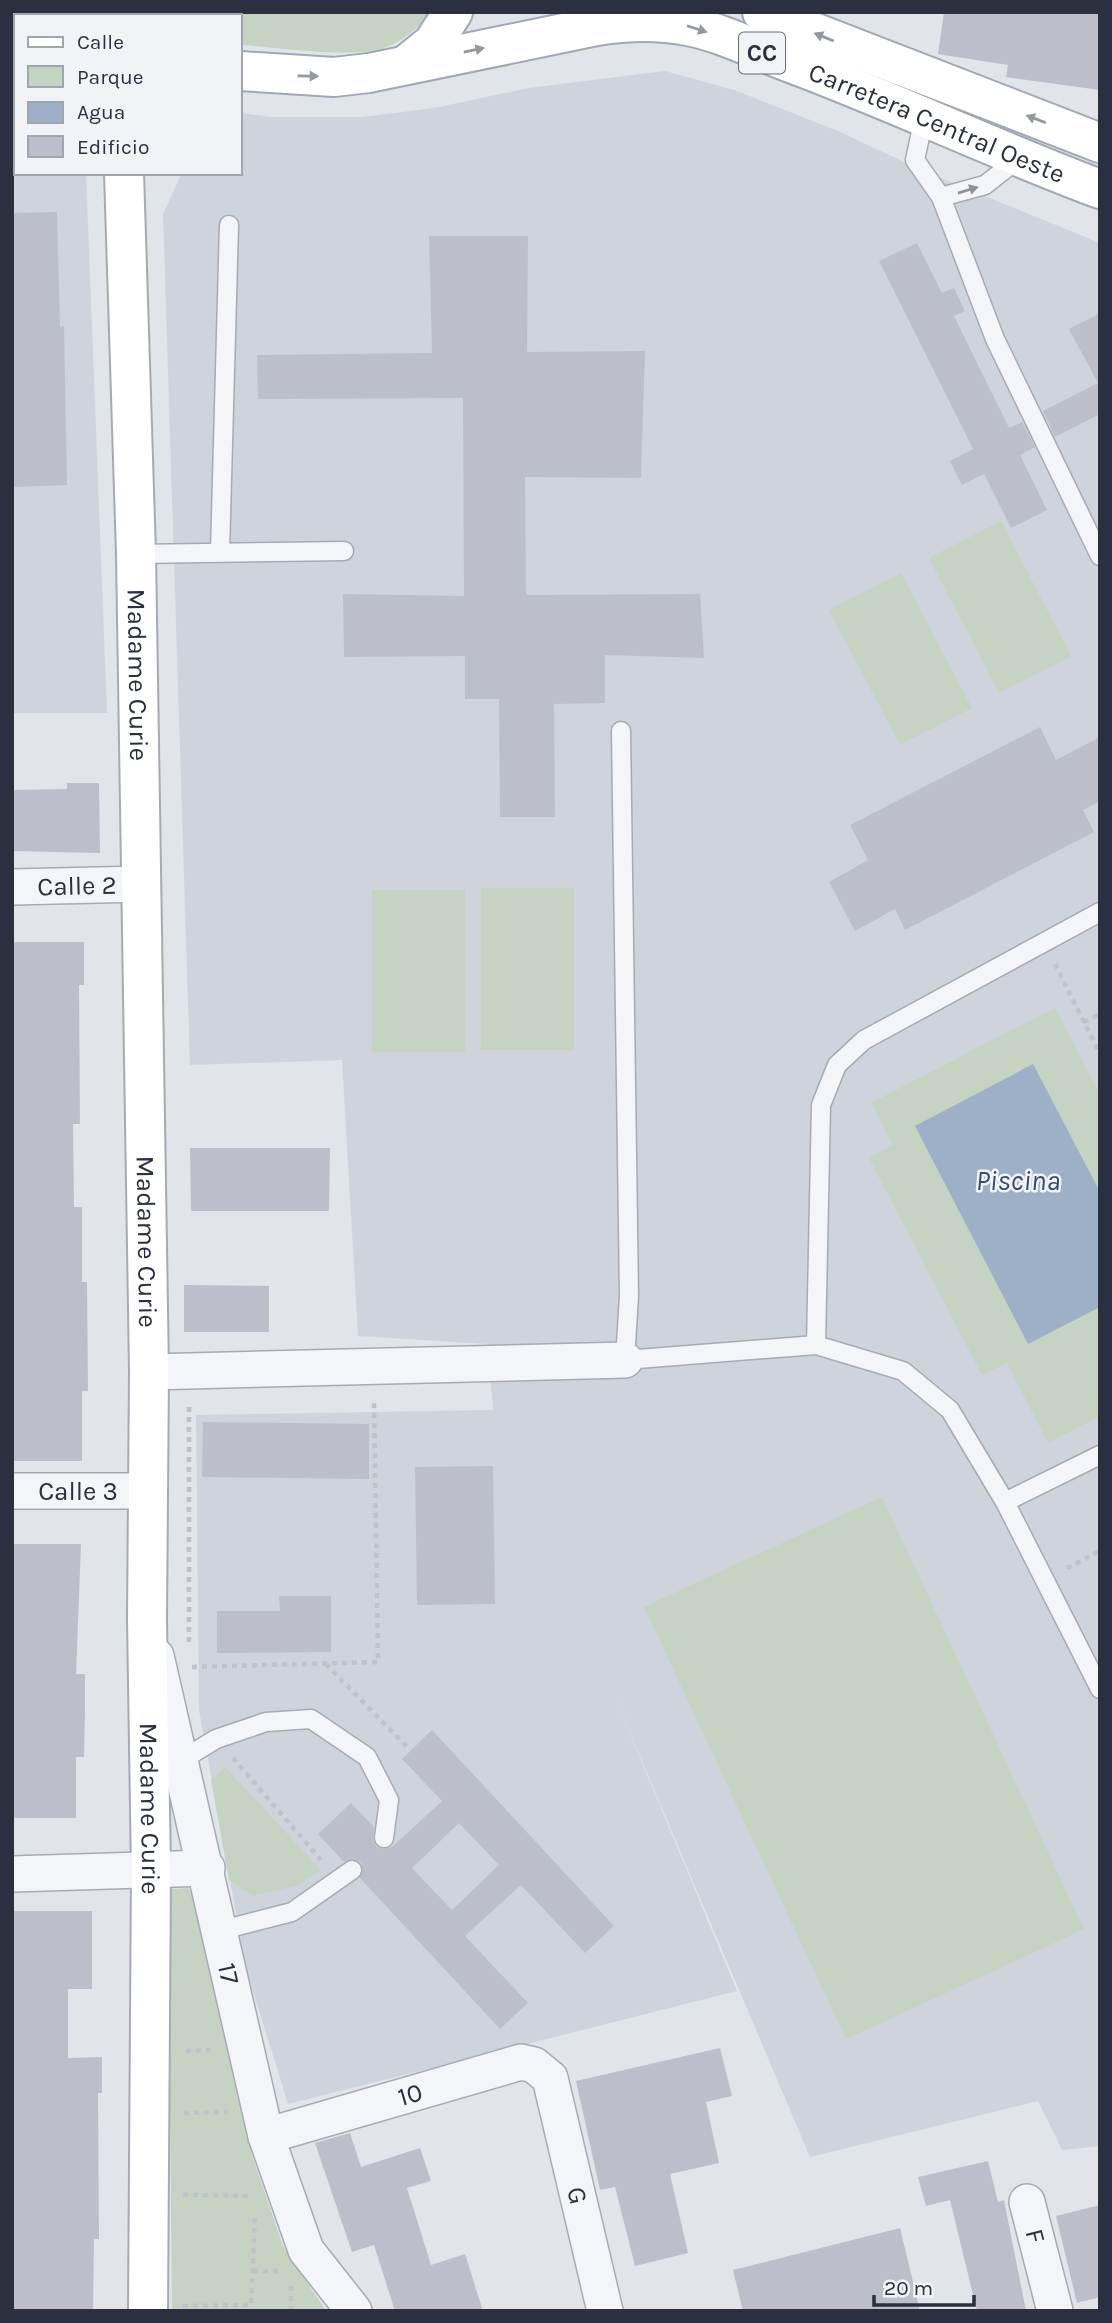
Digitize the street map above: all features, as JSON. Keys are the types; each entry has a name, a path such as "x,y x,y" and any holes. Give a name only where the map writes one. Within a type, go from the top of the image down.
{"main road":[{"name":"CC","path":"242,71 334,77 369,73 407,64 433,43 453,12"},
{"name":"Carretera Central Oeste","path":"762,12 1100,143"},
{"name":"Carretera Central Oeste","path":"407,64 633,20 691,26 812,71 1018,159 1100,189"},
{"name":"Madame Curie","path":"124,175 136,554 149,1372 147,1619 163,2308"}],"street":[{"name":"Calle 2","path":"12,887 142,884"},
{"path":"149,1372 625,1360"},
{"name":"Calle 3","path":"12,1491 146,1491"},
{"name":"17","path":"147,1619 222,1930 267,2136 306,2250 354,2311"},
{"path":"12,1874 206,1868"},
{"name":"10","path":"267,2136 520,2062 534,2065 550,2078"},
{"name":"G","path":"550,2078 605,2311"},
{"name":"F","path":"1027,2202 1055,2311"}],"lane":[{"path":"924,118 915,160 941,197 995,340 1100,556"},
{"path":"941,197 985,185 1018,159"},
{"path":"220,552 229,225"},
{"path":"136,554 344,551"},
{"path":"621,731 629,1296 625,1360 816,1345 903,1371 950,1410 1006,1503 1100,1689"},
{"path":"816,1345 821,1105 837,1065 864,1040 1100,912"},
{"path":"1006,1503 1100,1455"},
{"path":"182,1760 216,1739 266,1722 311,1719 367,1756 389,1800 384,1838"},
{"path":"222,1930 292,1912 345,1875"}],"path":[{"path":"1045,942 1100,1054"},
{"path":"1084,1022 1100,1014"},
{"path":"189,1370 189,1668 193,1679"},
{"path":"189,1668 379,1662 374,1401"},
{"path":"1044,1580 1100,1551"},
{"path":"326,1663 410,1750"},
{"path":"216,1739 345,1875"},
{"path":"174,2051 221,2049"},
{"path":"176,2113 236,2111"},
{"path":"163,2308 251,2305 256,2196 176,2195"},
{"path":"253,2271 292,2272"},
{"path":"291,2285 291,2311"}],"shaded area":[{"path":"12,12 73,12 74,14 14,14 14,175 86,175 107,713 12,713"},
{"path":"665,71 734,90 838,131 919,169 1100,243 1100,2146 1062,2150 1038,2101 810,2157 613,1693 737,1991 288,2104 246,1968 199,1710 196,1415 493,1410 488,1344 358,1336 342,1060 190,1065 163,214 181,175 242,175 242,113 272,117 362,117 434,108 529,88"}],"green space":[{"path":"174,12 433,12 398,42 384,48 354,52 242,45 242,14"},
{"path":"1001,521 1071,656 999,693 929,558"},
{"path":"901,573 972,708 900,745 829,610"},
{"path":"481,888 574,888 574,1050 481,1050"},
{"path":"372,890 465,890 465,1052 372,1052"},
{"path":"1055,1008 1100,1094 1100,1416 1048,1443 1007,1363 982,1375 869,1158 893,1145 871,1103"},
{"path":"882,1497 1084,1929 846,2039 644,1607"},
{"path":"225,1767 321,1870 296,1886 253,1896 229,1880 211,1780"},
{"path":"188,1888 199,1903 253,2158 283,2246 326,2311 172,2311 168,1897 172,1889"}],"water":[{"name":"Piscina","path":"1033,1064 1100,1192 1100,1307 1028,1344 915,1126"}],"building":[{"path":"944,12 1100,12 1100,90 1006,77 1008,65 938,54"},
{"path":"57,212 60,327 64,326 67,485 12,487 12,213"},
{"path":"429,236 528,236 527,352 645,351 641,478 525,477 526,595 700,594 704,658 605,655 605,703 554,704 555,817 500,817 499,699 465,699 465,656 344,657 343,594 464,596 463,398 258,399 257,355 432,353"},
{"path":"917,243 942,293 954,288 965,311 954,316 1009,428 1022,422 1035,447 1020,455 1047,510 1011,528 984,474 962,485 950,461 973,449 879,261"},
{"path":"1100,313 1100,414 1055,437 1043,411 1098,383 1069,329"},
{"path":"1040,727 1056,760 1100,737 1100,801 1083,810 1094,832 905,930 895,909 855,931 829,882 868,860 850,825"},
{"path":"67,783 99,783 100,853 12,851 12,790 67,789"},
{"path":"12,942 84,942 84,985 79,985 80,1124 73,1124 74,1207 82,1207 82,1282 87,1282 88,1391 82,1391 82,1461 12,1461"},
{"path":"190,1148 330,1148 329,1211 191,1211"},
{"path":"184,1285 269,1286 269,1332 184,1332"},
{"path":"203,1422 369,1424 369,1479 202,1477"},
{"path":"493,1466 495,1604 417,1605 415,1467"},
{"path":"12,1544 81,1544 76,1674 85,1674 85,1710 84,1757 76,1757 76,1818 12,1818"},
{"path":"279,1596 331,1596 331,1652 217,1653 217,1611 280,1611"},
{"path":"432,1730 614,1926 585,1953 521,1885 465,1936 528,2003 500,2029 360,1878 363,1870 361,1863 352,1859 344,1862 318,1834 351,1803 374,1827 373,1842 377,1847 392,1847 442,1801 402,1759","holes":["459,1823 499,1865 452,1910 412,1868"]},
{"path":"12,1911 92,1911 92,1989 68,1989 68,2058 102,2057 102,2093 98,2093 99,2239 94,2239 93,2311 12,2311"},
{"path":"720,2048 732,2096 706,2102 719,2163 670,2174 688,2253 635,2266 615,2187 600,2190 576,2081"},
{"path":"350,2133 361,2167 420,2148 431,2181 407,2188 431,2265 465,2254 483,2311 395,2311 374,2245 352,2252 315,2143"},
{"path":"988,2161 998,2202 1004,2200 1026,2311 977,2311 950,2200 926,2206 918,2177"},
{"path":"1100,2205 1100,2297 1077,2303 1056,2216"},
{"path":"900,2228 920,2311 743,2311 733,2270"}]}
